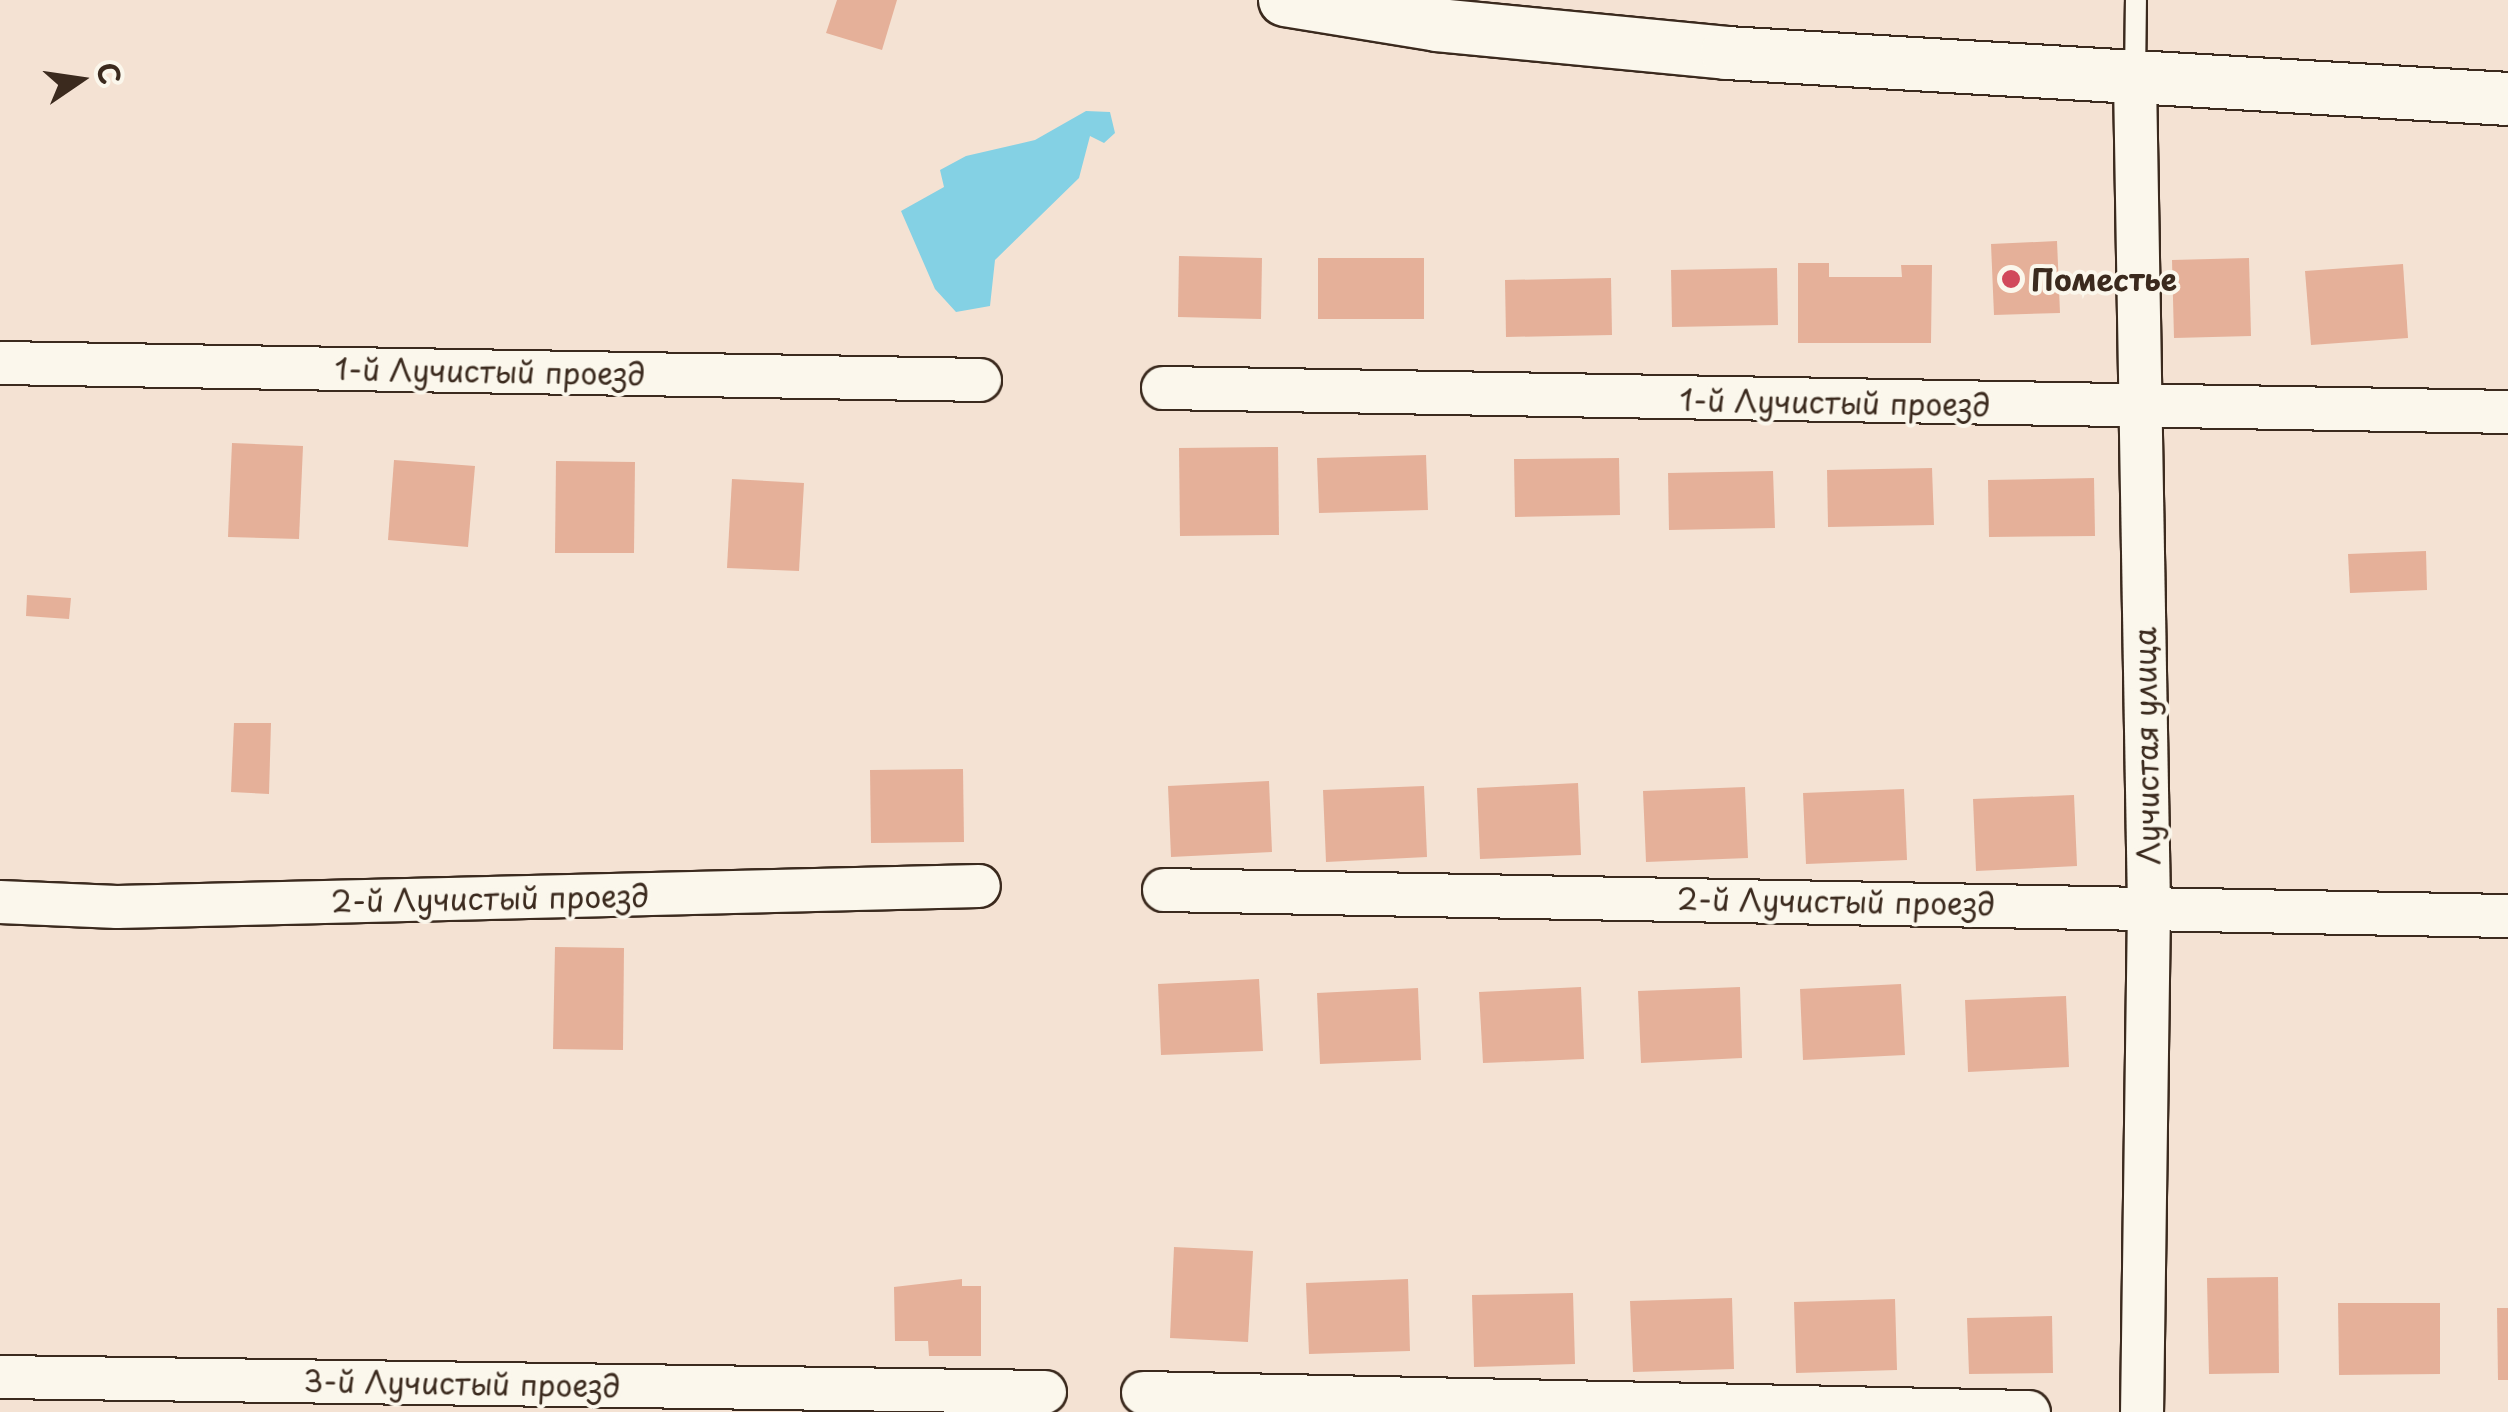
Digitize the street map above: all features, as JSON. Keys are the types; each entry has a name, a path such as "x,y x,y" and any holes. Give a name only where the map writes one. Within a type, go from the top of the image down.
{"street":[{"path":"1285,0 1436,25 1727,53 2508,99"},
{"name":"Лучистая улица","path":"2135,80 2149,907 2142,1412"},
{"name":"1-й Лучистый проезд","path":"0,363 980,380"},
{"name":"1-й Лучистый проезд","path":"1163,388 2508,412"},
{"name":"2-й Лучистый проезд","path":"0,902 137,907 979,886"},
{"name":"2-й Лучистый проезд","path":"1164,890 2508,916"},
{"name":"3-й Лучистый проезд","path":"0,1376 1045,1392"},
{"path":"1143,1392 2029,1412"}],"lane":[{"path":"2135,80 2136,0"}],"water":[{"path":"1086,111 1110,112 1115,133 1104,143 1090,136 1079,178 995,260 990,306 956,312 935,289 901,211 944,187 940,170 966,156 1035,140"}],"building":[{"path":"837,0 897,0 882,50 826,33"},
{"path":"2057,241 2060,313 1994,315 1991,244"},
{"path":"1179,256 1262,258 1261,319 1178,317"},
{"path":"1318,258 1424,258 1424,319 1318,319"},
{"path":"2249,258 2251,336 2174,338 2172,260"},
{"path":"1798,263 1829,263 1829,277 1902,277 1901,265 1932,265 1931,343 1798,343"},
{"path":"2403,264 2408,338 2311,345 2305,271"},
{"path":"1777,268 1778,325 1672,327 1671,270"},
{"path":"1611,278 1612,335 1506,337 1505,280"},
{"path":"232,443 303,446 299,539 228,537"},
{"path":"1278,447 1279,535 1180,536 1179,448"},
{"path":"1426,455 1428,510 1319,513 1317,458"},
{"path":"1619,458 1620,515 1515,517 1514,459"},
{"path":"394,460 475,466 468,547 388,540"},
{"path":"556,461 635,462 634,553 555,553"},
{"path":"1932,468 1934,525 1828,527 1827,470"},
{"path":"1773,471 1775,528 1669,530 1668,473"},
{"path":"2094,478 2095,536 1989,537 1988,480"},
{"path":"732,479 804,483 799,571 727,568"},
{"path":"2426,551 2427,590 2350,593 2348,554"},
{"path":"27,595 71,598 69,619 26,616"},
{"path":"234,723 271,723 269,794 231,792"},
{"path":"963,769 964,842 871,843 870,770"},
{"path":"1269,781 1272,852 1171,857 1168,786"},
{"path":"1578,783 1581,855 1480,859 1477,788"},
{"path":"1424,786 1427,857 1326,862 1323,790"},
{"path":"1745,787 1748,858 1646,862 1643,791"},
{"path":"1904,789 1907,860 1806,864 1803,793"},
{"path":"2074,795 2077,866 1976,871 1973,799"},
{"path":"555,947 624,948 623,1050 553,1049"},
{"path":"1259,979 1263,1051 1161,1055 1158,984"},
{"path":"1901,984 1905,1055 1803,1060 1800,989"},
{"path":"1581,987 1584,1059 1483,1063 1479,992"},
{"path":"1740,987 1742,1058 1641,1063 1638,991"},
{"path":"1418,988 1421,1060 1320,1064 1317,993"},
{"path":"2066,996 2069,1067 1968,1072 1965,1000"},
{"path":"1174,1247 1253,1251 1248,1342 1170,1338"},
{"path":"2278,1277 2279,1373 2209,1374 2207,1278"},
{"path":"962,1279 962,1286 981,1286 981,1356 929,1356 928,1341 895,1341 894,1287"},
{"path":"1408,1279 1410,1351 1309,1354 1306,1283"},
{"path":"1573,1293 1575,1364 1474,1367 1472,1295"},
{"path":"1732,1298 1734,1369 1633,1372 1630,1301"},
{"path":"1895,1299 1897,1370 1796,1373 1794,1302"},
{"path":"2338,1303 2440,1303 2440,1374 2339,1375"},
{"path":"2497,1308 2508,1308 2508,1380 2498,1380"},
{"path":"2052,1316 2053,1373 1969,1374 1967,1318"}],"place":[{"name":"Поместье","path":"2011,279"}]}
